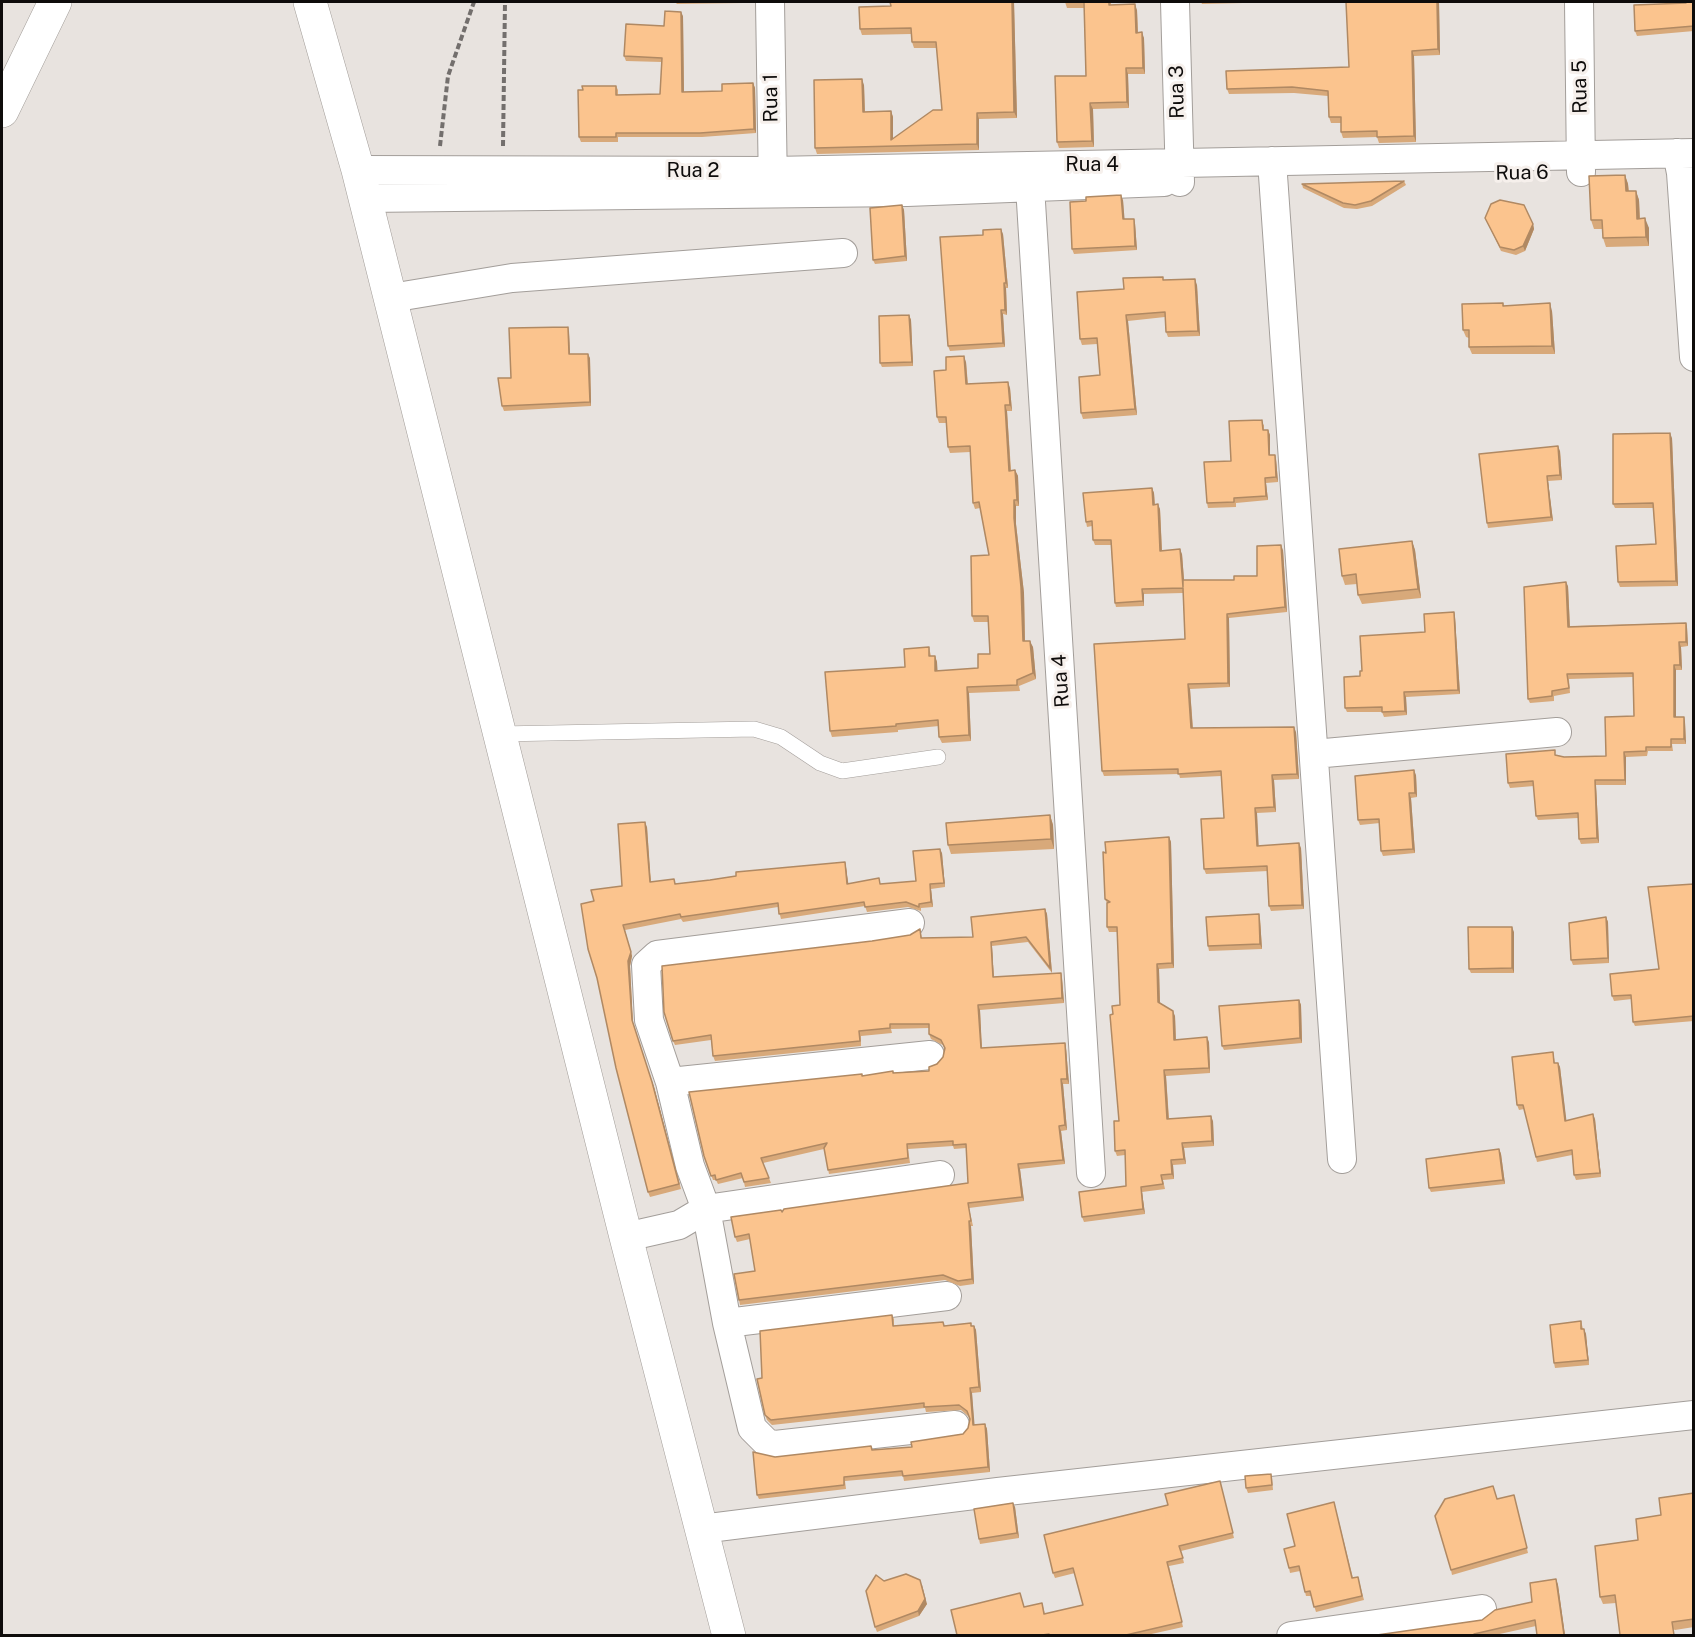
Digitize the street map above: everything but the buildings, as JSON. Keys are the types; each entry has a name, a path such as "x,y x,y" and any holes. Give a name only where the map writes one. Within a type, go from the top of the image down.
{"street":[{"path":"2,111 55,2"},
{"path":"310,2 362,184 626,1237 729,1635"},
{"name":"Rua 1","path":"770,2 773,183"},
{"name":"Rua 3","path":"1175,2 1179,173"},
{"name":"Rua 5","path":"1579,2 1581,163"},
{"name":"Rua 6","path":"1179,173 1581,163 1686,163 1694,357"},
{"name":"Rua 2","path":"362,184 437,170 502,171 558,183"},
{"path":"1272,170 1342,1159"},
{"name":"Rua 4","path":"1091,1173 1029,177 1179,173"},
{"name":"Rua 2","path":"362,184 773,183 1029,177"},
{"path":"391,298 512,278 843,252"},
{"path":"1314,753 1557,732"},
{"path":"910,923 657,955 646,965 648,1020 670,1082 690,1166 706,1209 727,1323 752,1428 767,1443 794,1444 955,1425"},
{"path":"670,1082 930,1055"},
{"path":"626,1237 679,1225 706,1209 940,1175"},
{"path":"727,1323 947,1296"},
{"path":"701,1529 998,1492 1694,1415"},
{"path":"1291,1635 1482,1609"}],"lane":[{"path":"500,734 754,729 781,737 820,763 842,771 938,757"}],"path":[{"path":"437,170 448,76 474,2"},
{"path":"502,171 505,2"}]}
